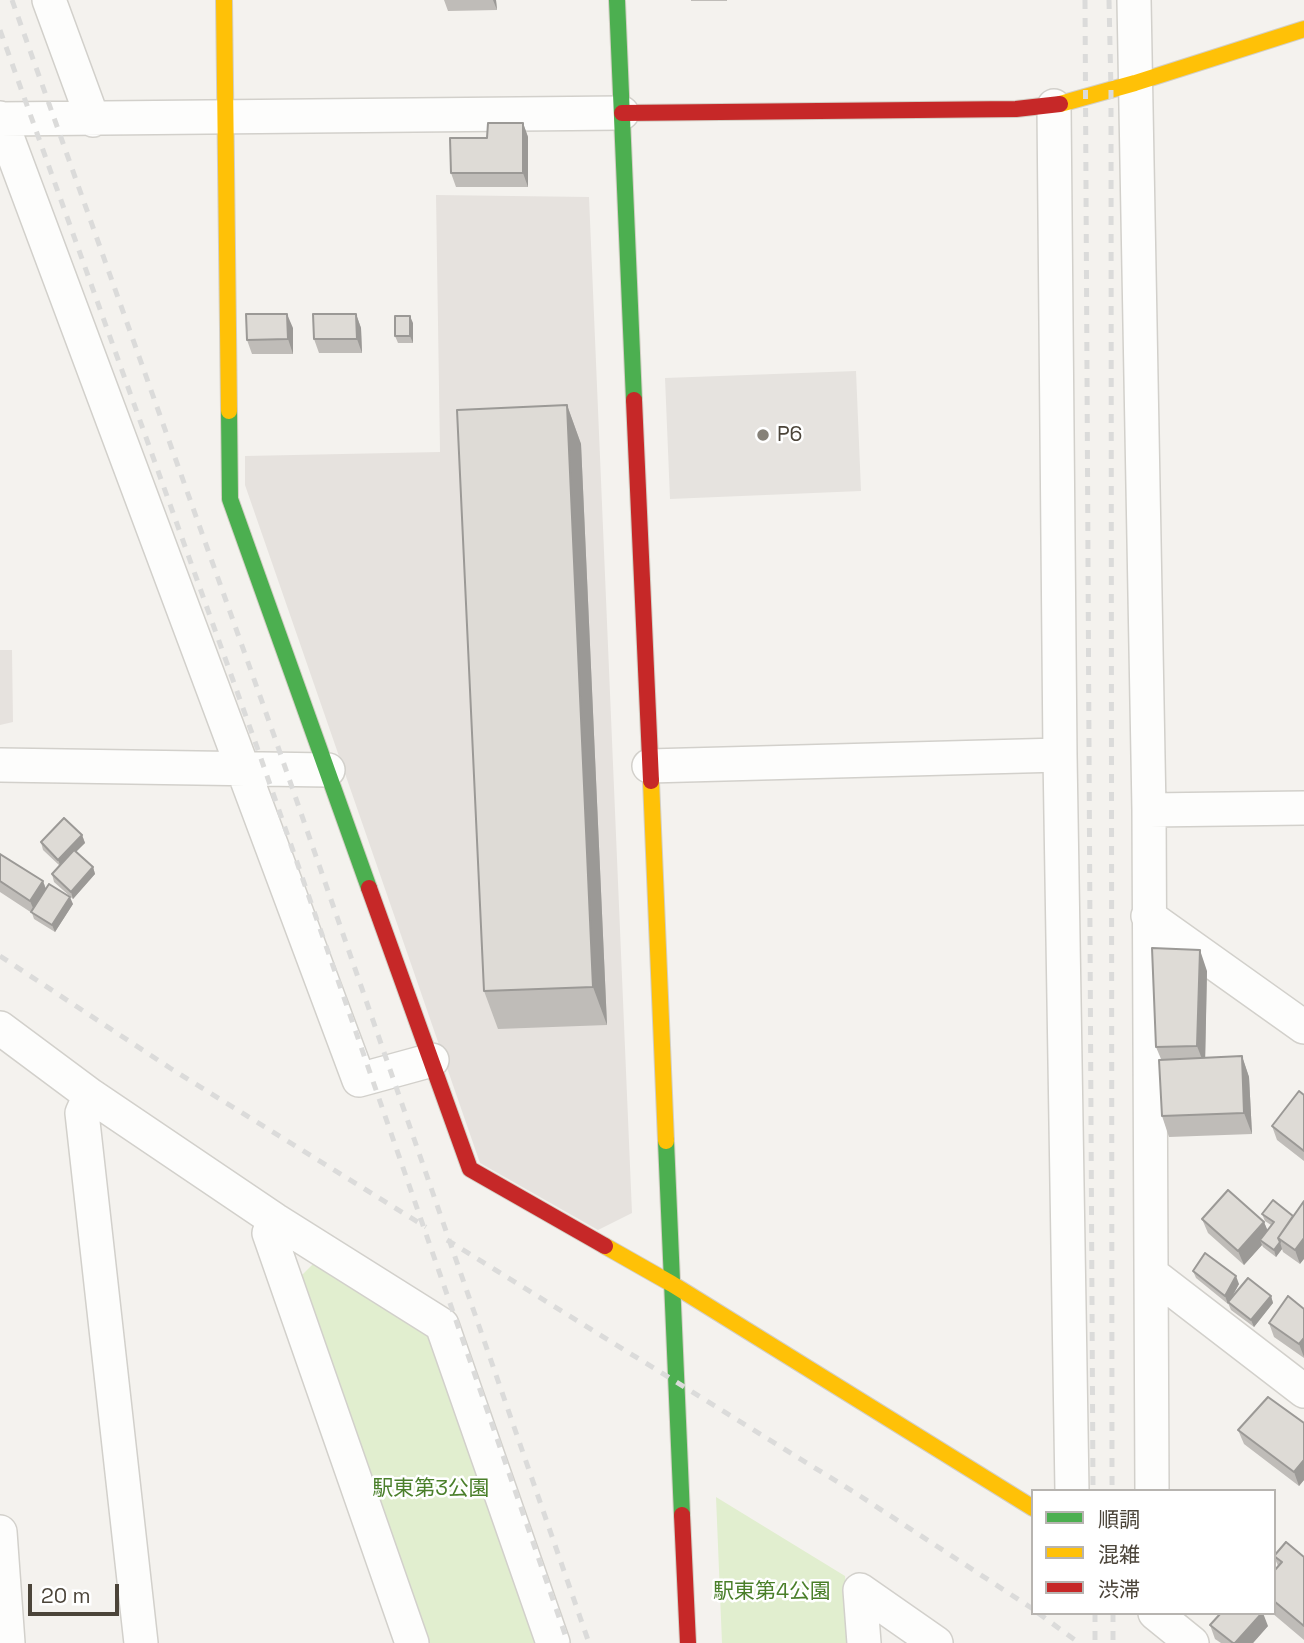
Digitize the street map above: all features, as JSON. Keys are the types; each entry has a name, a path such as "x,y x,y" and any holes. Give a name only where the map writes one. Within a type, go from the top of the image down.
{"street":[{"path":"49,0 93,120"},
{"path":"224,0 230,499 470,1169 672,1284 1031,1507"},
{"path":"617,0 688,1643"},
{"path":"1134,0 1149,810 1152,1489"},
{"path":"432,1060 359,1080 0,119 1016,109 1054,106 1304,29"},
{"path":"1054,106 1060,755 1072,1489"},
{"path":"649,766 1060,755"},
{"path":"0,765 328,770"},
{"path":"1149,810 1304,808"},
{"path":"1148,916 1304,1027"},
{"path":"0,1028 90,1095 275,1220 442,1325 553,1643"},
{"path":"90,1095 82,1113 141,1643"},
{"path":"275,1220 269,1233 412,1643"},
{"path":"1152,1274 1304,1391"},
{"path":"0,1532 8,1643"},
{"path":"864,1643 860,1590 936,1643"},
{"path":"1157,1615 1192,1643"}],"shaded area":[{"path":"436,195 589,197 632,1213 598,1230 480,1163 245,485 245,456 440,452"},
{"name":"P6","path":"856,371 861,491 670,499 665,378"},
{"path":"0,650 12,650 13,722 0,725"}],"green space":[{"name":"駅東第3公園","path":"316,1261 432,1335 543,1643 430,1643 299,1278"},
{"name":"駅東第4公園","path":"716,1497 845,1576 853,1643 722,1643"}],"building":[{"path":"488,123 523,123 523,173 451,173 450,138 487,138"},
{"path":"246,314 287,314 288,339 247,340"},
{"path":"313,314 356,314 357,339 314,339"},
{"path":"395,316 410,316 410,336 395,336"},
{"path":"567,405 593,987 484,991 457,410"},
{"path":"64,818 82,835 58,860 41,842"},
{"path":"74,850 93,867 71,892 52,874"},
{"path":"0,854 43,881 30,901 0,881"},
{"path":"49,884 70,897 52,925 31,912"},
{"path":"1152,948 1200,950 1197,1046 1156,1047"},
{"path":"1242,1056 1244,1113 1162,1116 1159,1060"},
{"path":"1299,1091 1304,1095 1304,1151 1272,1126"},
{"path":"1228,1190 1264,1222 1238,1251 1202,1219"},
{"path":"1273,1200 1293,1216 1278,1238 1280,1242 1274,1250 1260,1240 1274,1222 1262,1214"},
{"path":"1304,1201 1304,1238 1295,1250 1278,1238"},
{"path":"1205,1253 1236,1276 1225,1296 1193,1271"},
{"path":"1248,1278 1271,1296 1251,1320 1228,1302"},
{"path":"1288,1296 1304,1309 1304,1338 1299,1344 1269,1323"},
{"path":"1268,1397 1304,1423 1304,1460 1294,1472 1238,1430"},
{"path":"1286,1542 1304,1557 1304,1626 1276,1603 1276,1569 1282,1562 1276,1558"},
{"path":"1219,1615 1260,1615 1235,1643 1210,1625"}],"railway":[{"path":"12,0 276,741 589,1643"},
{"path":"1085,0 1093,1489"},
{"path":"1109,0 1112,1489"},
{"path":"0,30 258,750 568,1643"},
{"path":"0,956 170,1068 426,1227"},
{"path":"447,1240 857,1494 1031,1608"},
{"path":"1041,1615 1079,1643"},
{"path":"1095,1615 1095,1643"},
{"path":"1113,1615 1113,1643"}],"traffic: fast":[{"path":"617,0 634,400"},
{"path":"229,411 230,499 369,888"},
{"path":"666,1141 682,1515"}],"traffic: slow":[{"path":"224,0 229,411"},
{"path":"1060,104 1304,29"},
{"path":"651,781 666,1141"},
{"path":"605,1246 672,1284 1031,1507"}],"traffic: jam":[{"path":"622,113 1016,109 1060,104"},
{"path":"634,400 651,781"},
{"path":"369,888 470,1169 605,1246"},
{"path":"682,1515 688,1643"}],"place":[{"name":"P6","path":"763,435"}]}
